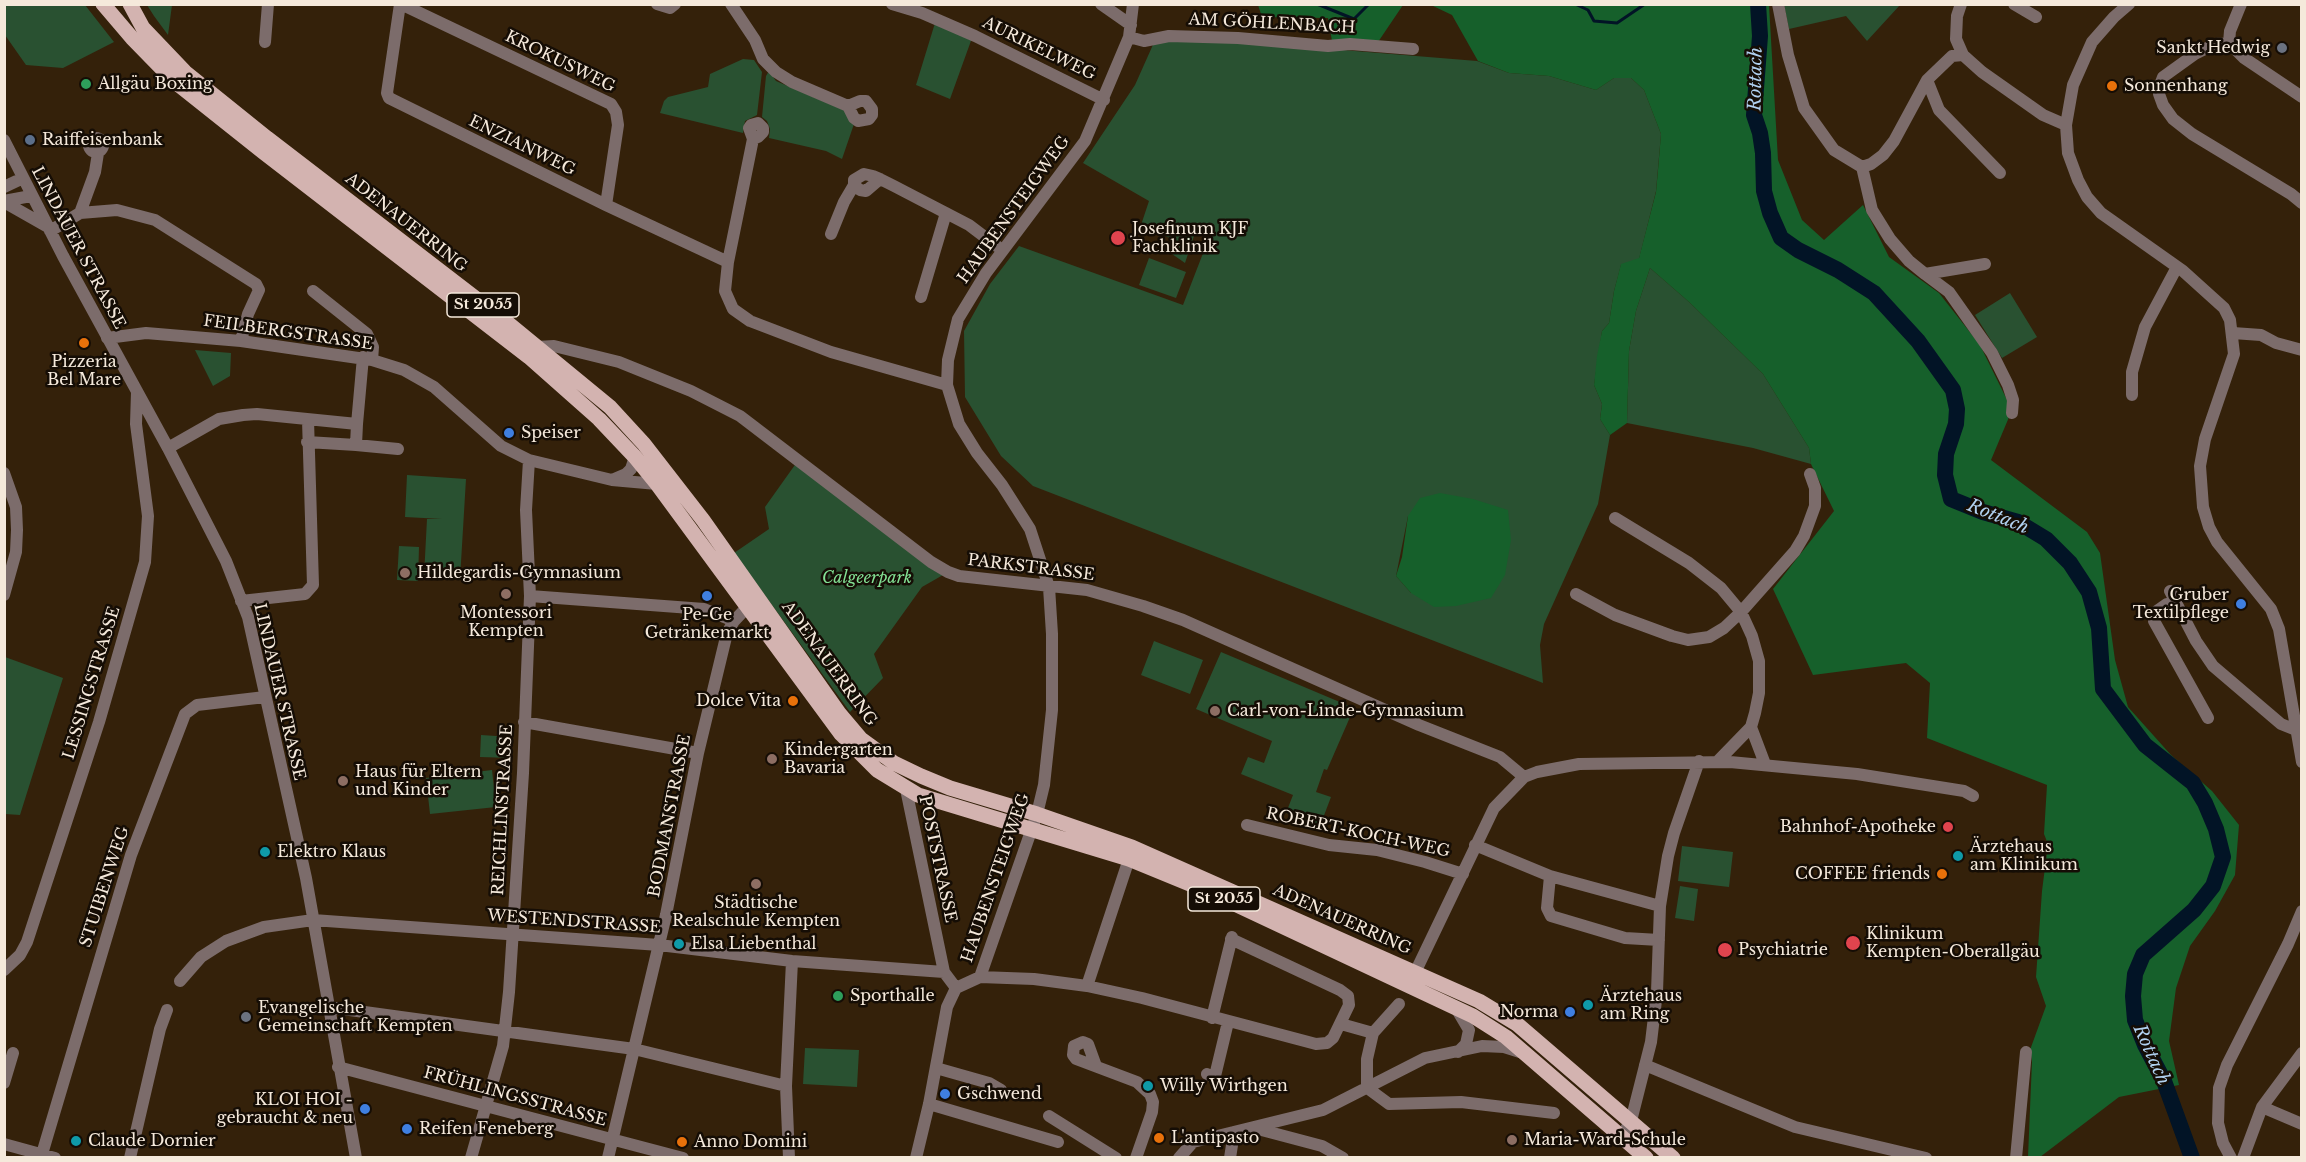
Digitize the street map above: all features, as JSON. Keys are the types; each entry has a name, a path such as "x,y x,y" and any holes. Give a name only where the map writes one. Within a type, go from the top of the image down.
{"main road":[{"name":"ADENAUERRING","path":"103,4 175,82 262,152 610,407 644,444 663,481 752,602 861,740 894,763 950,788 1037,814 1142,851 1412,979 1506,1037 1646,1158"},
{"name":"ADENAUERRING","path":"130,4 143,28 185,72 533,352 635,457 663,481 666,499 752,602 841,734 877,770 906,789 940,802 1129,859 1412,979 1479,1001 1517,1024 1673,1158"}],"street":[{"path":"265,42 268,4"},
{"name":"ENZIANWEG","path":"401,4 387,93 389,98 606,205 728,262"},
{"name":"KROKUSWEG","path":"401,4 611,104 616,112 618,125 606,205"},
{"path":"657,4 670,8 675,4"},
{"path":"731,4 766,63 792,82 848,106"},
{"name":"AURIKELWEG","path":"892,4 922,13 975,36 1104,100"},
{"name":"HAUBENSTEIGWEG","path":"980,977 1037,814 1044,785 1052,710 1053,649 1049,587 1030,529 959,423 947,385 948,360 958,319 986,273 1085,141 1096,112 1104,100 1130,31 1133,4"},
{"path":"1778,4 1788,55 1804,108 1834,150 1862,167 1872,210 1890,239 1909,261 1949,291 1992,353 2008,385 2013,400 2012,413"},
{"path":"1961,4 1957,16 1956,39 1963,55 1982,72 2043,115 2066,125"},
{"path":"2014,4 2036,17"},
{"path":"2128,4 2092,42 2073,85 2066,125 2070,162 2087,197 2101,213 2176,267 2224,308 2230,320 2234,354 2205,439 2199,466 2202,507 2217,542 2271,609 2279,629 2301,762"},
{"path":"2229,43 2230,31 2241,4"},
{"path":"1111,6 1130,31"},
{"name":"AM GÖHLENBACH","path":"1130,31 1144,40 1169,36 1238,38 1328,46 1350,44 1413,50"},
{"path":"2301,97 2244,58 2229,43 2215,44 2194,54 2163,77 2159,94 2163,105 2173,119 2192,134 2239,161 2291,194 2301,203"},
{"path":"1862,167 1871,164 1883,155 1894,141 1927,80 1952,56 1963,55"},
{"path":"1927,80 1939,110 2001,172"},
{"path":"753,139 728,262 725,291 727,300 739,315 831,352 947,385"},
{"name":"LINDAUER STRASSE","path":"4,140 31,196 168,448 226,561 241,601 254,641 306,878 356,1158"},
{"path":"80,213 95,172 98,153"},
{"path":"831,234 856,176 864,174 969,225 1002,250"},
{"path":"4,186 23,178"},
{"path":"4,202 31,196"},
{"path":"4,202 49,229 80,213 117,210 154,220 256,284 259,290 248,314 241,341"},
{"path":"921,297 946,213"},
{"path":"1925,274 1985,264"},
{"path":"2132,395 2132,372 2145,327 2176,267"},
{"path":"313,291 368,334 373,347 367,358 356,445"},
{"name":"FEILBERGSTRASSE","path":"107,338 146,333 241,341 367,358 404,370 434,387 501,446 529,460 636,484 663,481"},
{"path":"2233,333 2261,335 2276,343 2301,350"},
{"name":"PARKSTRASSE","path":"533,352 554,346 620,362 681,387 740,416 922,555 948,572 959,576 1087,590 1183,620 1419,725 1500,757 1524,777"},
{"name":"LESSINGSTRASSE","path":"4,970 20,956 27,942 99,722 145,562 148,516 136,424 137,391"},
{"path":"168,448 219,419 231,417 256,414 357,424"},
{"path":"241,601 305,594 313,585 308,420"},
{"path":"307,442 398,449"},
{"path":"612,480 626,474 631,469 635,457"},
{"name":"REICHLINSTRASSE","path":"471,1158 505,1031 525,722 530,596 526,510 529,460"},
{"path":"4,473 16,507 17,530 14,561 4,595"},
{"path":"1576,594 1636,623 1672,636 1688,640 1709,637 1724,628 1742,612 1791,556 1804,536 1815,506 1815,488 1810,474"},
{"name":"FEILBERGSTRASSE","path":"636,484 666,499"},
{"path":"1615,519 1689,563 1720,588 1742,612 1759,662 1760,693 1751,727 1718,761"},
{"path":"530,596 704,609 734,621"},
{"path":"2208,718 2154,621 2157,611 2173,597 2196,641 2213,666 2281,724 2296,730"},
{"name":"BODMANSTRASSE","path":"608,1158 660,945 698,753 727,633 734,621 752,602"},
{"name":"STUIBENWEG","path":"42,1154 131,855 185,714 197,705 265,697"},
{"path":"525,722 698,753"},
{"path":"1751,727 1765,764"},
{"path":"1621,1137 1631,1121 1652,1030 1657,992 1660,906 1674,833 1699,761"},
{"path":"1412,979 1494,808 1524,777 1551,768 1579,764 1699,761 1765,764 1857,774 1964,791 1972,796"},
{"name":"POSTSTRASSE","path":"906,789 944,972"},
{"name":"ROBERT-KOCH-WEG","path":"1247,825 1329,846 1377,850 1462,874"},
{"path":"1475,845 1550,876 1660,906"},
{"path":"1087,986 1129,859"},
{"path":"1550,876 1547,908 1551,916 1625,938 1659,940"},
{"path":"2231,1158 2223,1143 2218,1123 2219,1088 2227,1065 2275,972 2301,911"},
{"name":"WESTENDSTRASSE","path":"180,981 201,957 226,941 264,927 313,920 660,945 792,961 944,972"},
{"path":"916,1158 929,1104 947,1007 956,988 980,977 1034,979 1087,986 1142,998 1212,1018 1316,1044 1327,1043 1333,1038 1349,1005 1348,996 1232,938 1212,1018"},
{"path":"789,1158 786,1086 792,961"},
{"path":"944,972 956,988"},
{"path":"1367,1087 1366,1059 1373,1033 1399,1004"},
{"path":"328,1007 634,1049 786,1086"},
{"path":"1456,1008 1469,1030 1466,1044 1458,1052"},
{"path":"130,1158 160,1029 167,1010"},
{"path":"1208,1074 1215,1076 1228,1022"},
{"path":"1341,1024 1373,1033"},
{"path":"1179,1158 1193,1142 1323,1110 1425,1058 1482,1046 1504,1047 1525,1054"},
{"path":"2016,1158 2026,1052"},
{"path":"4,1083 13,1053"},
{"path":"2243,1158 2262,1107 2301,1053"},
{"path":"1645,1065 1795,1127 1926,1158"},
{"path":"1096,1066 1137,1083 1150,1094 1153,1102 1152,1112 1136,1158"},
{"name":"FRÜHLINGSSTRASSE","path":"339,1067 683,1158"},
{"path":"936,1068 989,1083 1001,1090"},
{"path":"1367,1087 1389,1104 1461,1102 1554,1113"},
{"path":"929,1104 1058,1142"},
{"path":"2262,1107 2301,1124"},
{"path":"1049,1116 1116,1158"},
{"path":"1252,1128 1323,1146 1343,1158"},
{"path":"1230,1158 1234,1132"},
{"path":"4,1144 55,1158"}],"green space":[{"path":"4,5 85,5 114,42 63,68 26,65 5,35"},
{"path":"147,5 172,5 168,35 154,16"},
{"path":"1258,5 1403,5 1378,42 1332,41 1328,18 1262,17"},
{"path":"1431,5 1769,5 1778,160 1802,220 1824,240 1863,205 1889,257 1939,293 1980,345 2012,410 1991,460 2087,532 2100,553 2115,660 2128,707 2171,755 2212,791 2239,825 2235,875 2215,911 2190,946 2176,988 2169,1041 2179,1085 2119,1097 2040,1157 2028,1157 2032,1061 2030,1050 2046,1006 2036,977 2048,844 2044,834 2047,785 1927,738 1930,683 1906,663 1813,675 1773,589 1834,511 1811,464 1809,448 1763,374 1689,302 1650,268 1636,311 1629,351 1627,423 1610,435 1600,419 1602,404 1594,385 1597,356 1602,331 1609,323 1621,264 1639,258 1656,192 1661,134 1644,90 1631,78 1614,78 1596,90 1549,76 1509,73 1478,61 1452,15"},
{"path":"1784,5 1900,5 1867,41 1846,16 1789,29"},
{"path":"935,23 972,38 950,99 916,85"},
{"path":"1156,38 1257,43 1477,61 1509,73 1549,76 1596,90 1614,78 1631,78 1644,90 1661,134 1656,191 1639,259 1621,265 1609,323 1602,331 1594,385 1602,404 1600,419 1610,435 1598,504 1544,624 1540,645 1543,683 1033,486 1001,456 965,397 964,331 990,284 1019,246 1183,305 1212,230 1198,224 1185,263 1172,254 1174,240 1141,225 1149,201 1083,163 1135,85","holes":["1408,516 1411,593 1396,576"]},
{"path":"743,59 754,60 762,72 757,115 745,121 743,133 660,113 668,97 708,87 710,74"},
{"path":"769,71 776,81 846,111 854,124 842,159 826,151 769,138 770,129 767,121 762,117 766,76"},
{"path":"1149,258 1186,272 1176,298 1139,285"},
{"path":"1650,268 1689,302 1763,374 1809,448 1811,464 1753,448 1627,423 1629,351 1636,311"},
{"path":"2010,293 2037,337 2002,358 1975,315"},
{"path":"195,350 231,353 230,376 213,386"},
{"name":"Calgeerpark","path":"797,462 943,575 922,587 874,654 883,678 850,712 734,553 769,529 765,507"},
{"path":"407,475 466,479 460,579 424,576 427,519 442,519 405,517"},
{"path":"1440,493 1473,499 1508,510 1511,540 1505,575 1491,598 1456,606 1434,607 1411,593 1396,576 1402,557 1408,516 1420,498"},
{"path":"399,546 419,547 418,581 397,580"},
{"path":"1154,641 1203,660 1190,694 1141,675"},
{"path":"1221,652 1354,708 1327,770 1324,769 1316,792 1331,797 1320,826 1286,813 1293,795 1241,774 1248,757 1264,763 1272,741 1196,709"},
{"path":"5,657 63,678 20,815 5,814"},
{"path":"481,735 511,737 511,758 480,757"},
{"path":"492,770 496,807 430,814 426,778"},
{"path":"1682,846 1733,852 1729,887 1678,881"},
{"path":"1680,886 1698,889 1694,921 1675,918"},
{"path":"805,1048 859,1050 857,1087 803,1084"}],"waterway":[{"path":"1317,4 1354,19 1369,4"},
{"path":"1575,4 1588,10 1594,21 1617,23 1645,4"},
{"name":"Rottach","path":"1758,4 1760,36 1754,115 1763,153 1764,191 1770,213 1781,238 1874,293 1918,341 1953,390 1957,409 1956,424 1946,454 1945,475 1951,499 1983,512 2018,522 2046,539 2070,563 2089,592 2099,628 2103,689 2145,745 2193,783 2216,829 2223,857 2213,886 2194,910 2143,955 2135,974 2133,996 2135,1020 2164,1081 2192,1158"}],"place":[{"name":"Sankt Hedwig","path":"2282,48"},
{"name":"Allgäu Boxing","path":"86,84"},
{"name":"Sonnenhang","path":"2112,86"},
{"name":"Raiffeisenbank","path":"30,140"},
{"name":"Josefinum KJF Fachklinik","path":"1118,238"},
{"name":"Pizzeria Bel Mare","path":"84,343"},
{"name":"Speiser","path":"509,433"},
{"name":"Hildegardis-Gymnasium","path":"405,573"},
{"name":"Montessori Kempten","path":"506,594"},
{"name":"Pe-Ge Getränkemarkt","path":"707,596"},
{"name":"Gruber Textilpflege","path":"2241,604"},
{"name":"Dolce Vita","path":"793,701"},
{"name":"Carl-von-Linde-Gymnasium","path":"1215,711"},
{"name":"Kindergarten Bavaria","path":"772,759"},
{"name":"Haus für Eltern und Kinder","path":"343,781"},
{"name":"Bahnhof-Apotheke","path":"1948,827"},
{"name":"Elektro Klaus","path":"265,852"},
{"name":"Ärztehaus am Klinikum","path":"1958,856"},
{"name":"COFFEE friends","path":"1942,874"},
{"name":"Städtische Realschule Kempten","path":"756,884"},
{"name":"Klinikum Kempten-Oberallgäu","path":"1853,943"},
{"name":"Elsa Liebenthal","path":"679,944"},
{"name":"Psychiatrie","path":"1725,950"},
{"name":"Sporthalle","path":"838,996"},
{"name":"Ärztehaus am Ring","path":"1588,1005"},
{"name":"Norma","path":"1570,1012"},
{"name":"Evangelische Gemeinschaft Kempten","path":"246,1017"},
{"name":"Willy Wirthgen","path":"1148,1086"},
{"name":"Gschwend","path":"945,1094"},
{"name":"KLOI HOI - gebraucht & neu","path":"365,1109"},
{"name":"Reifen Feneberg","path":"407,1129"},
{"name":"L'antipasto","path":"1159,1138"},
{"name":"Maria-Ward-Schule","path":"1512,1140"},
{"name":"Claude Dornier","path":"76,1141"},
{"name":"Anno Domini","path":"682,1142"}]}
